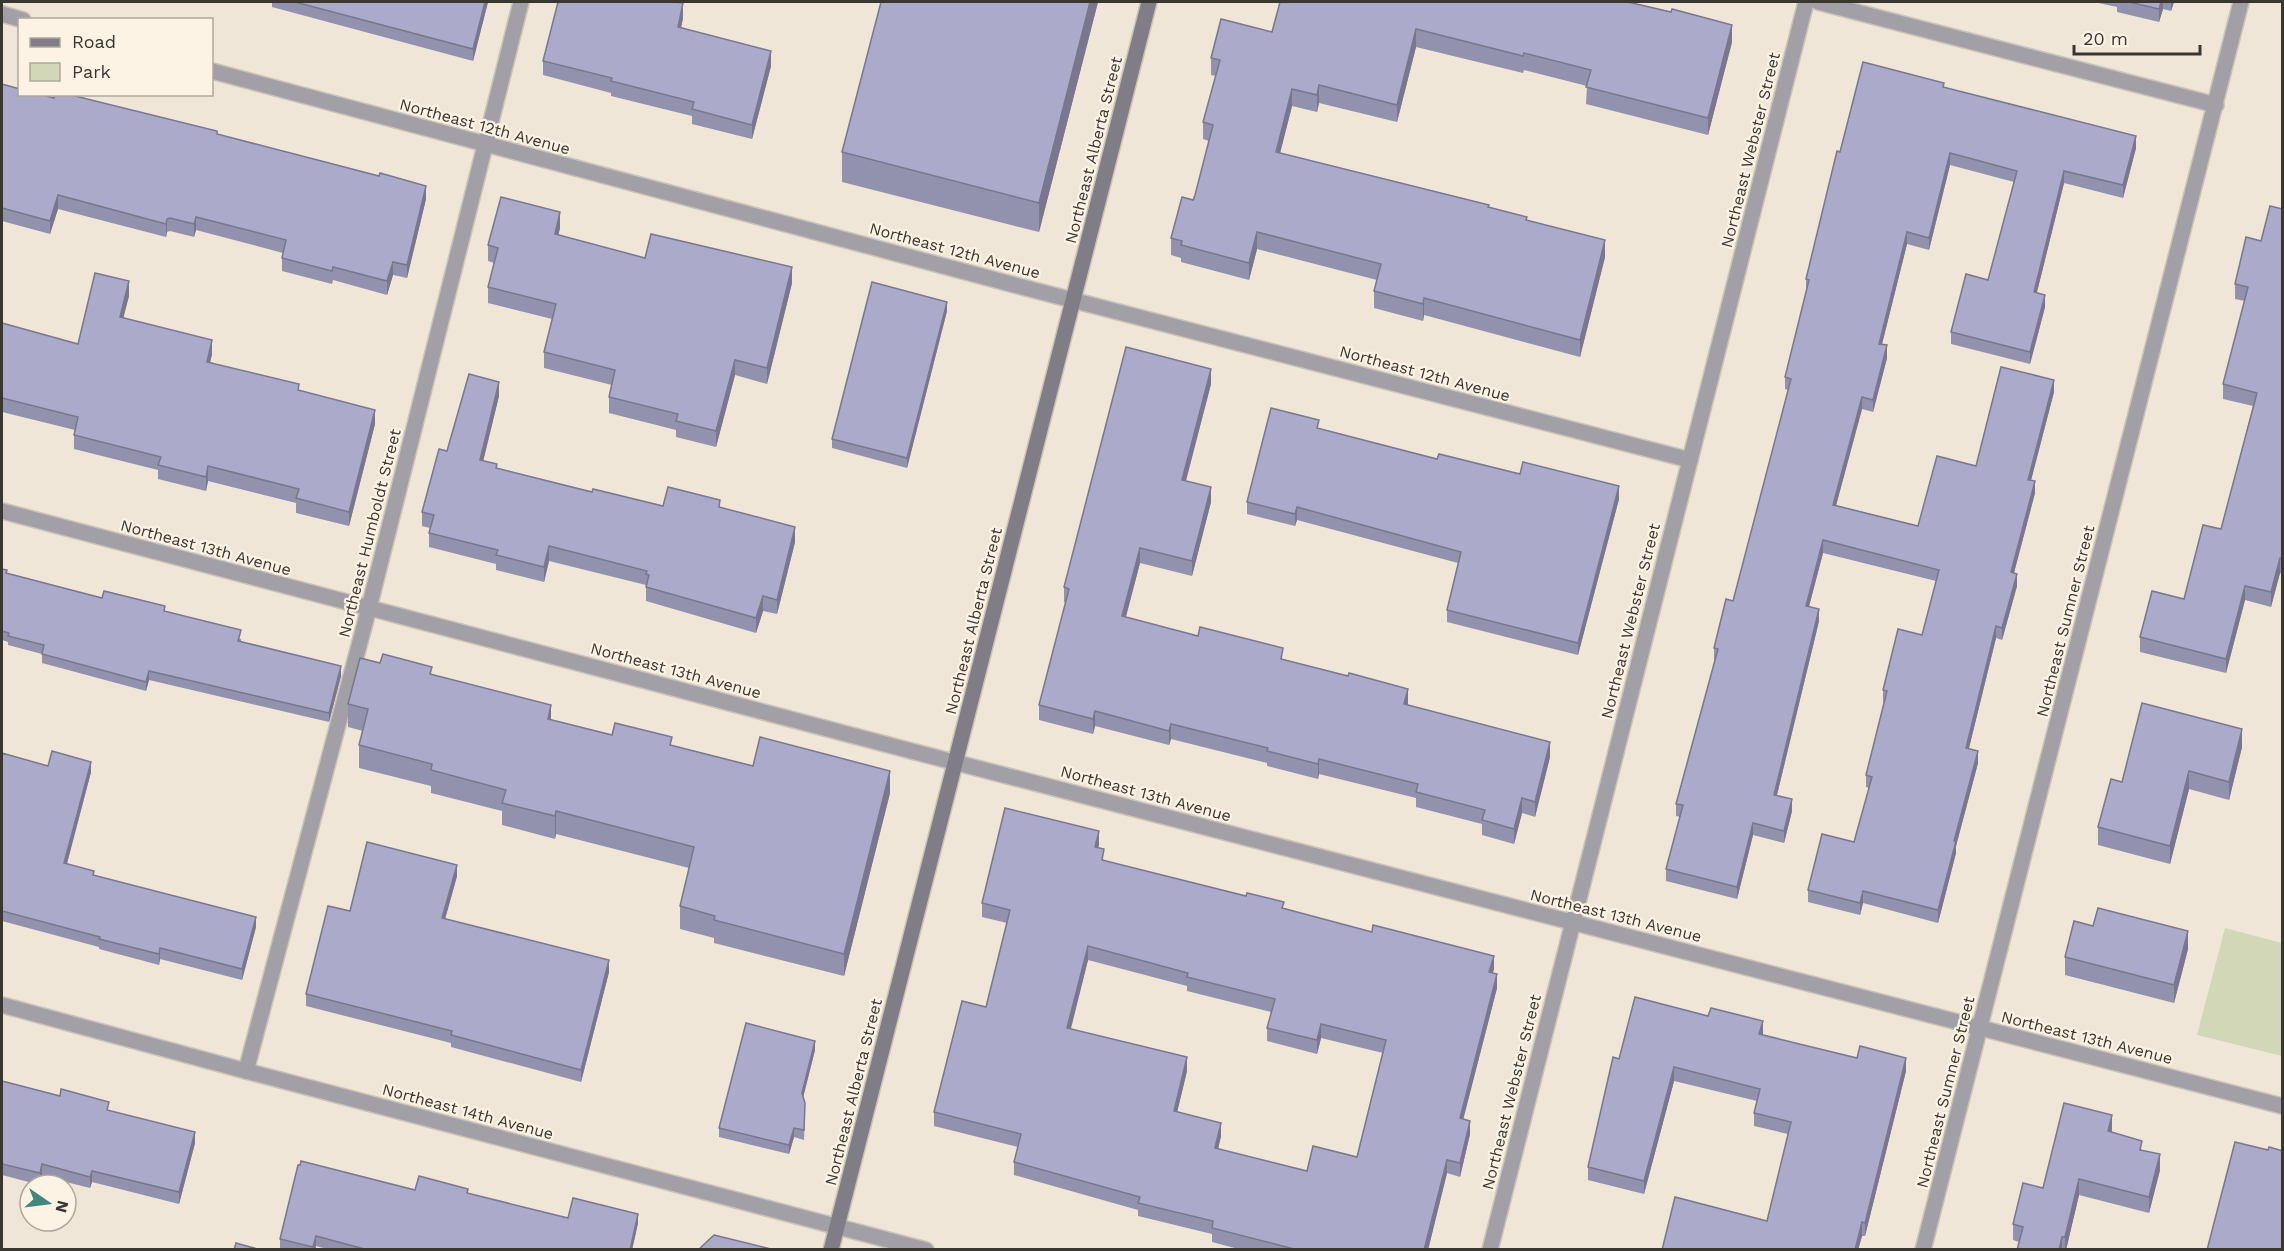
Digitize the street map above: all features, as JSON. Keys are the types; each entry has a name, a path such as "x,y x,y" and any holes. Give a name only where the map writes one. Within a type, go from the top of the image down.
{"street":[{"name":"Northeast Humboldt Street","path":"246,1071 369,608 521,2"},
{"name":"Northeast Alberta Street","path":"831,1250 1149,2"},
{"name":"Northeast Webster Street","path":"1490,1250 1806,2"},
{"path":"1818,2 2216,105"},
{"name":"Northeast Sumner Street","path":"1923,1250 2241,2"},
{"path":"2,14 18,19"},
{"name":"Northeast 12th Avenue","path":"213,71 486,146 1690,460"},
{"name":"Northeast 13th Avenue","path":"2,511 1573,923 2283,1106"},
{"name":"Northeast 14th Avenue","path":"2,1005 926,1250"}],"green space":[{"path":"2225,928 2282,943 2282,1056 2197,1035"}],"building":[{"path":"295,2 485,2 473,49"},
{"path":"558,2 683,3 678,27 771,51 752,125 692,109 694,102 543,61"},
{"path":"881,2 1090,2 1039,203 842,152"},
{"path":"1280,2 1628,2 1671,12 1672,9 1732,25 1708,118 1586,87 1591,70 1524,53 1523,56 1416,29 1397,105 1319,85 1317,95 1292,89 1276,152 1489,205 1488,207 1527,217 1526,220 1605,240 1580,340 1424,298 1423,304 1374,291 1381,264 1257,232 1249,263 1181,245 1182,241 1171,238 1182,197 1193,200 1195,195 1213,125 1203,122 1220,60 1211,58 1221,19 1272,32"},
{"path":"2129,2 2161,2 2159,9"},
{"path":"1863,62 1944,83 1943,87 2136,136 2123,185 2064,171 2034,292 2045,295 2030,352 1951,332 1966,274 1988,280 2017,171 1950,153 1929,238 1907,232 1879,344 1887,345 1873,400 1862,397 1833,505 1918,526 1937,456 1976,466 2001,367 2054,380 2028,480 2035,481 2011,572 2017,574 2002,628 1996,626 1966,748 1978,751 1938,910 1863,891 1860,903 1808,890 1822,834 1854,842 1872,777 1866,775 1887,691 1883,690 1898,629 1922,635 1939,570 1823,540 1806,606 1819,609 1774,795 1792,799 1784,831 1753,823 1737,887 1666,869 1683,805 1676,804 1718,649 1714,648 1726,599 1733,601 1791,379 1785,377 1809,280 1806,279 1837,151 1840,152"},
{"path":"2,84 18,88 18,96 54,98 54,96 75,96 217,131 217,134 379,176 380,173 426,186 407,265 393,262 387,281 333,267 332,271 282,258 286,240 196,217 194,224 170,218 167,219 166,224 58,195 50,221 2,208"},
{"path":"501,197 560,212 555,234 645,258 651,234 792,267 767,368 735,360 716,431 676,421 678,414 609,397 615,370 544,352 556,304 488,287 498,248 488,245"},
{"path":"2270,206 2283,209 2283,559 2280,558 2271,592 2245,586 2226,659 2140,637 2152,591 2184,599 2203,525 2221,529 2257,393 2223,384 2248,287 2235,284 2246,237 2261,241"},
{"path":"95,273 129,281 120,317 212,340 207,362 299,384 298,390 375,410 349,512 296,498 299,489 208,466 206,477 158,465 161,457 74,435 78,417 2,398 2,323 78,344"},
{"path":"872,282 947,302 907,458 832,439"},
{"path":"1126,347 1211,369 1182,480 1211,487 1192,561 1140,548 1122,616 1198,636 1200,627 1283,648 1281,659 1348,676 1349,673 1408,689 1404,704 1550,742 1535,802 1522,798 1514,829 1482,820 1485,810 1416,792 1418,784 1319,759 1318,764 1267,751 1268,748 1171,724 1169,731 1095,711 1093,719 1039,705 1069,589 1064,587"},
{"path":"469,374 499,382 480,460 497,464 496,468 592,492 593,489 663,506 668,487 720,500 719,507 795,527 777,600 763,596 756,618 646,587 649,575 646,574 647,571 549,546 544,567 496,555 498,550 429,533 434,515 422,512 439,449 447,451"},
{"path":"1271,408 1319,420 1317,428 1437,459 1439,454 1520,474 1523,462 1619,486 1578,643 1447,610 1461,552 1297,507 1295,514 1247,502"},
{"path":"2,569 7,570 6,573 102,598 104,591 165,606 164,611 241,630 238,641 341,666 329,713 149,671 146,682 42,654 44,645 8,636 9,633 2,631"},
{"path":"383,654 432,667 430,674 551,705 548,719 612,735 615,723 672,737 670,745 753,766 760,737 890,771 844,954 714,920 715,916 680,906 694,847 556,811 555,816 502,803 506,790 431,770 432,764 359,745 368,709 348,704 360,658 380,663"},
{"path":"2142,703 2242,729 2229,782 2189,771 2170,846 2098,827 2111,779 2122,782"},
{"path":"52,751 91,762 64,863 94,871 93,875 256,917 242,969 160,948 159,954 2,911 2,753 48,766"},
{"path":"1005,808 1099,831 1095,847 1104,849 1102,860 1246,896 1247,893 1284,902 1282,908 1372,932 1373,925 1494,956 1489,972 1497,974 1460,1118 1470,1121 1460,1163 1447,1160 1424,1250 1298,1250 1212,1228 1213,1221 1138,1203 1140,1197 1014,1162 1021,1134 934,1112 962,1001 986,1007 1010,910 982,903","holes":["1088,946 1188,973 1187,977 1275,999 1267,1028 1317,1040 1321,1024 1386,1040 1357,1157 1313,1146 1307,1171 1215,1148 1221,1123 1174,1111 1187,1057 1067,1028"]},
{"path":"367,842 457,865 442,918 609,960 581,1070 451,1035 452,1031 306,994 328,906 350,911"},
{"path":"2098,908 2188,931 2174,985 2065,957 2074,921 2093,926"},
{"path":"1635,997 1708,1016 1711,1008 1763,1021 1759,1034 1857,1058 1860,1046 1906,1058 1865,1223 1862,1222 1855,1250 1662,1250 1675,1197 1767,1221 1791,1122 1754,1113 1760,1089 1674,1067 1644,1181 1588,1167 1613,1057 1619,1059"},
{"path":"746,1023 815,1041 802,1093 805,1103 804,1130 794,1128 789,1145 719,1128"},
{"path":"2,1081 60,1096 61,1089 109,1102 107,1110 195,1132 179,1192 92,1171 90,1177 42,1164 40,1173 2,1164"},
{"path":"2064,1103 2112,1115 2108,1131 2142,1141 2140,1150 2160,1154 2149,1197 2079,1179 2065,1237 2062,1237 2059,1250 2017,1250 2023,1227 2013,1224 2023,1183 2043,1188"},
{"path":"2235,1142 2283,1151 2283,1250 2207,1250"},
{"path":"301,1161 415,1190 419,1176 468,1189 467,1193 568,1218 573,1198 638,1214 630,1250 368,1250 316,1236 313,1247 280,1239 298,1165"},
{"path":"714,1235 771,1249 771,1250 698,1250"},
{"path":"236,1243 261,1250 234,1250"}]}
